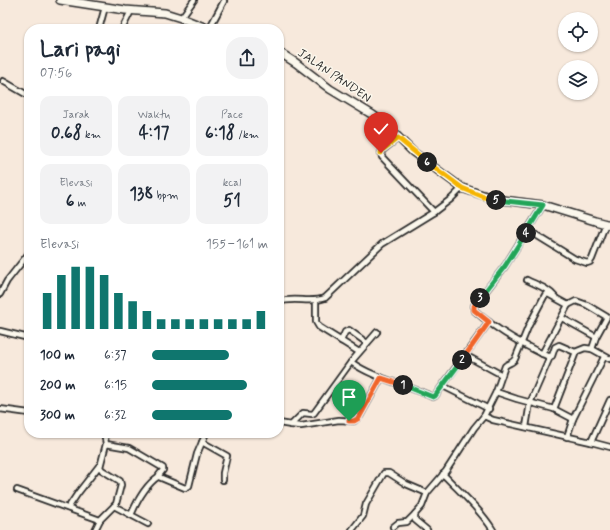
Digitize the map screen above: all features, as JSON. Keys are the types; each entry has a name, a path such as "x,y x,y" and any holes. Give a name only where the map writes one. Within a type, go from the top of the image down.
{"street":[{"path":"60,0 132,11 165,13 196,24"},
{"path":"181,18 194,0"},
{"path":"212,24 224,1"},
{"path":"100,24 105,7"},
{"path":"125,24 132,11"},
{"name":"JALAN PANDEN","path":"284,55 330,89 384,123 412,152 462,188 494,199 543,205 608,224"},
{"path":"3,81 24,93"},
{"path":"398,138 382,150 382,157 434,212"},
{"path":"284,300 288,299 316,301 328,296 382,244 434,212 462,188"},
{"path":"543,205 505,266 473,307 475,311 489,322 522,344 550,357"},
{"path":"528,230 575,259 587,263 591,261 608,224"},
{"path":"0,294 7,281 24,259"},
{"path":"527,280 551,292 556,298"},
{"path":"393,527 407,522 422,506 427,493 443,474 474,428 484,416 496,392 505,366 514,361 529,325 545,295 548,294 568,305"},
{"path":"316,301 315,318 317,325 321,329 359,352"},
{"path":"542,354 568,305 574,301 579,301 607,316 596,337 592,349"},
{"path":"562,318 596,337"},
{"path":"351,362 362,370 433,397 443,386 489,322"},
{"path":"341,341 345,332 349,330 367,343"},
{"path":"0,331 24,337"},
{"path":"291,425 302,413 314,413 351,362 377,332"},
{"path":"526,427 530,403 550,357 552,356 556,347 558,345 576,352"},
{"path":"554,409 576,352 585,348 592,349 610,360"},
{"path":"465,355 502,375"},
{"path":"567,437 574,419 604,357"},
{"path":"284,424 301,426 334,420 357,420 381,378"},
{"path":"443,386 488,409"},
{"path":"496,392 554,409 574,419"},
{"path":"591,442 610,400"},
{"path":"0,409 24,412"},
{"path":"484,416 493,420 610,447"},
{"path":"68,508 91,475 100,466 106,444 105,438"},
{"path":"159,476 184,488 188,487 204,438"},
{"path":"202,442 227,456 227,461 222,473 223,480"},
{"path":"106,444 128,448 162,466 163,470 159,473 159,476 152,481 140,497 131,515"},
{"path":"95,530 100,520 114,506 121,482 102,470 100,466"},
{"path":"352,530 363,516 366,504 384,473 389,473 406,484 427,493"},
{"path":"443,474 473,505 493,530"},
{"path":"17,490 100,520"},
{"path":"114,506 148,524"},
{"path":"415,514 415,520 426,530"}],"route":[{"path":"349,421 354,421 359,418 381,378 418,390 433,397 435,396 489,322 475,311 473,307 505,266 543,205 484,197 462,188 412,152 398,138 382,150 381,153"}]}
